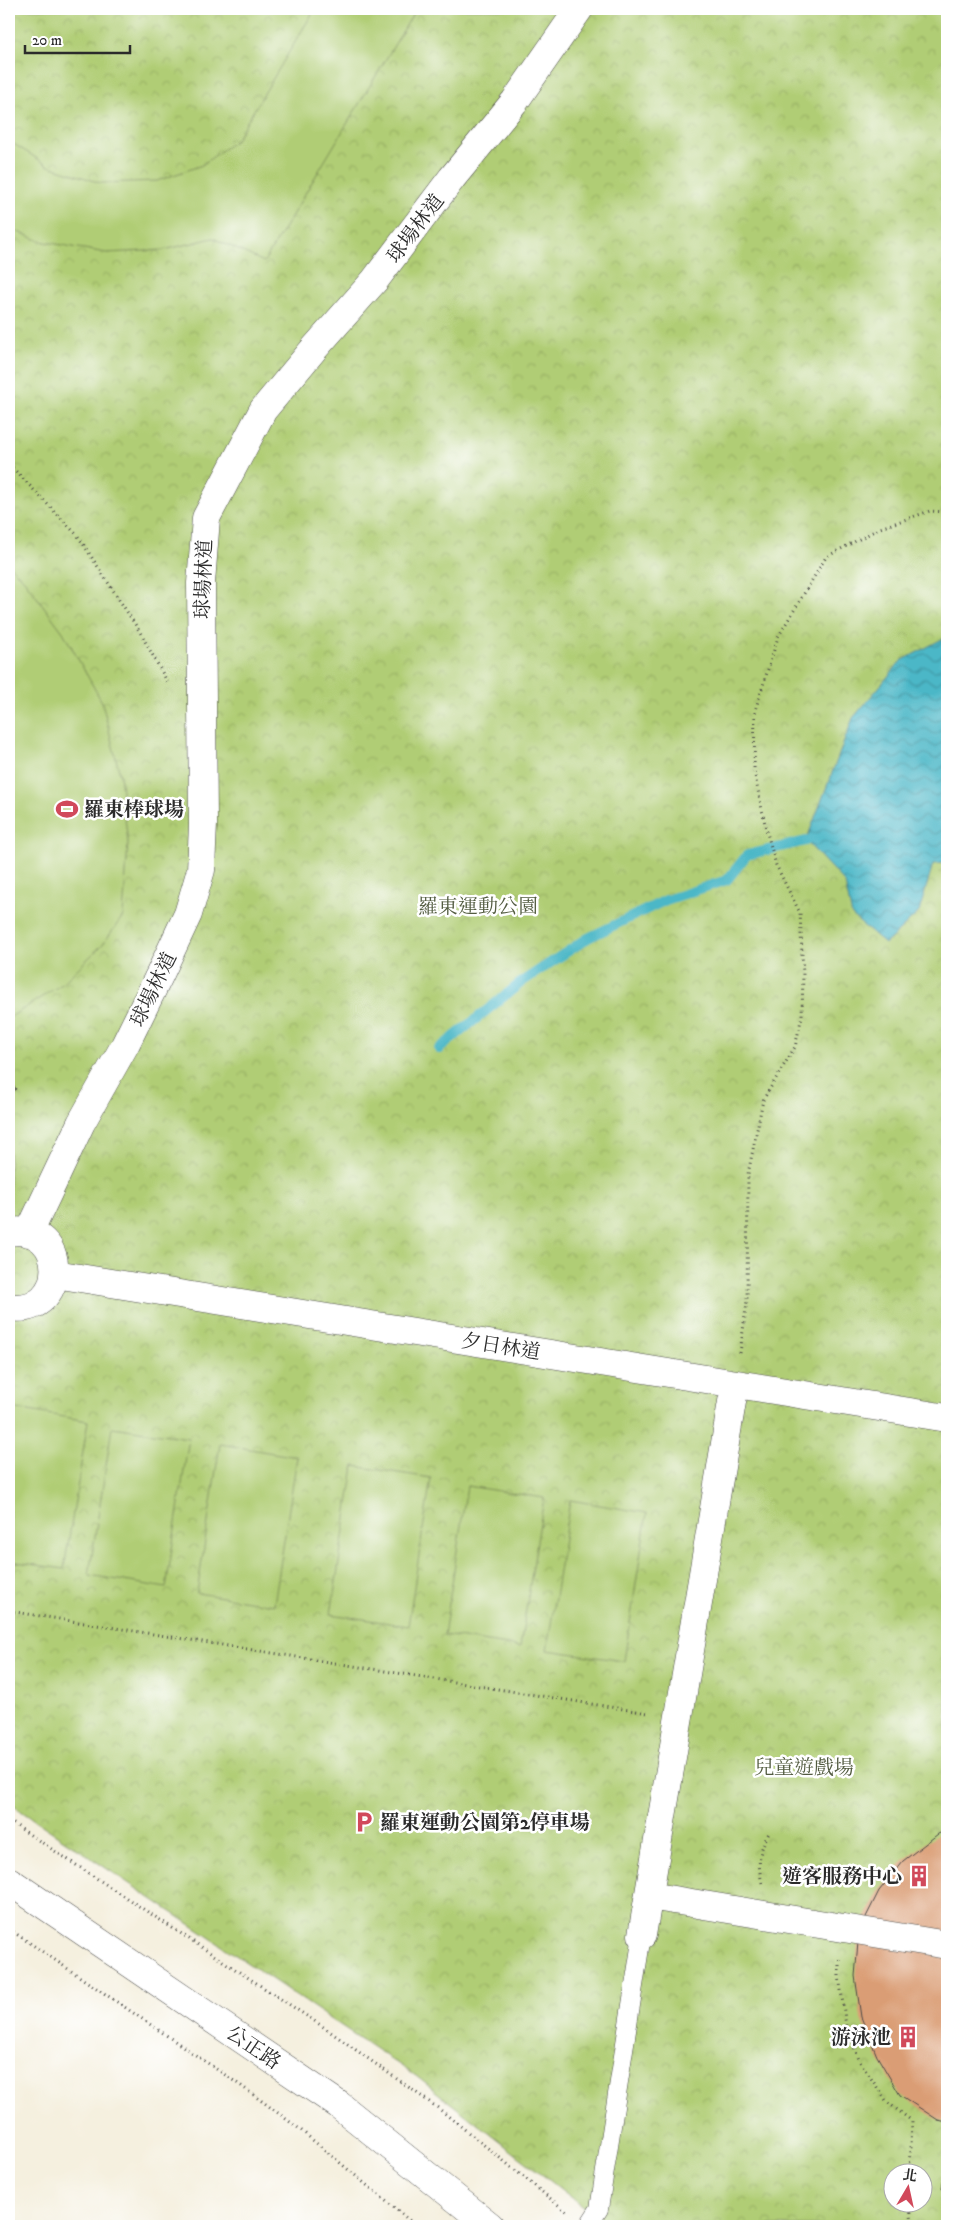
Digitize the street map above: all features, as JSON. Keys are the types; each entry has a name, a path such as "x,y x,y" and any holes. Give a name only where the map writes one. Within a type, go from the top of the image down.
{"street":[{"name":"球場林道","path":"19,1233 125,1045 188,914 201,870 203,824 201,583 206,518 263,410 375,280 452,178 515,101 579,9"},
{"path":"9,1307 23,1308 35,1304 48,1291 55,1274 54,1261 49,1249 41,1239 19,1233"},
{"name":"夕日林道","path":"55,1274 947,1418"},
{"path":"642,1934 736,1384"},
{"name":"公正路","path":"9,1881 339,2105 490,2226"},
{"path":"649,1896 947,1945"}],"lane":[{"path":"588,2226 599,2209 642,1934"}],"path":[{"path":"9,464 78,536 140,632 171,690"},
{"path":"736,1384 747,1301 748,1174 763,1100 795,1047 802,1016 803,972 800,914 776,865 766,829 754,772 755,711 778,637 826,557 880,528 930,511 947,512"},
{"path":"9,1611 679,1718"},
{"path":"9,1821 338,2037 438,2108 568,2214"},
{"path":"768,1833 759,1851 760,1873 770,1916"},
{"path":"839,1926 839,1976 846,2026 860,2062 880,2091 888,2102 912,2121 910,2162"},
{"path":"9,1929 240,2085 297,2127 416,2226"},
{"path":"911,2212 912,2226"}],"green space":[{"name":"羅東運動公園","path":"9,9 947,9 947,2226 608,2226 416,2076 9,1803"},
{"path":"315,9 416,9 264,262 213,238 164,250 106,253 40,241 9,228 9,141 49,166 101,183 157,181 202,165 236,140"},
{"name":"羅東棒球場","path":"9,565 24,580 63,632 102,702 120,775 128,843 123,916 103,944 62,984 9,1018"},
{"path":"11,1408 88,1421 64,1569 9,1561 9,1420"},
{"path":"112,1427 189,1438 166,1588 89,1575"},
{"path":"220,1444 297,1457 274,1605 197,1593"},
{"path":"354,1466 431,1478 408,1626 331,1614"},
{"path":"467,1486 544,1498 520,1647 444,1635"},
{"path":"570,1500 647,1513 624,1661 547,1650"}],"water":[{"path":"942,639 947,640 947,863 933,864 919,912 885,944 852,916 845,883 806,841 853,718 901,661"}],"building":[{"path":"9,1078 16,1089 9,1093"},
{"name":"游泳池","path":"947,1830 947,2122 938,2120 900,2095 877,2056 861,2017 855,1976 859,1931 879,1891 903,1861 938,1834"},
{"path":"947,2166 947,2190 942,2189"}],"waterway":[{"path":"439,1049 523,981 588,938 666,900 727,880 747,855 806,841"}],"place":[{"name":"羅東棒球場","path":"67,809"},
{"name":"羅東運動公園第2停車場","path":"364,1822"},
{"name":"遊客服務中心","path":"919,1876"},
{"name":"游泳池","path":"908,2037"}],"park label":[{"name":"兒童遊戲場","path":"804,1767"}]}
